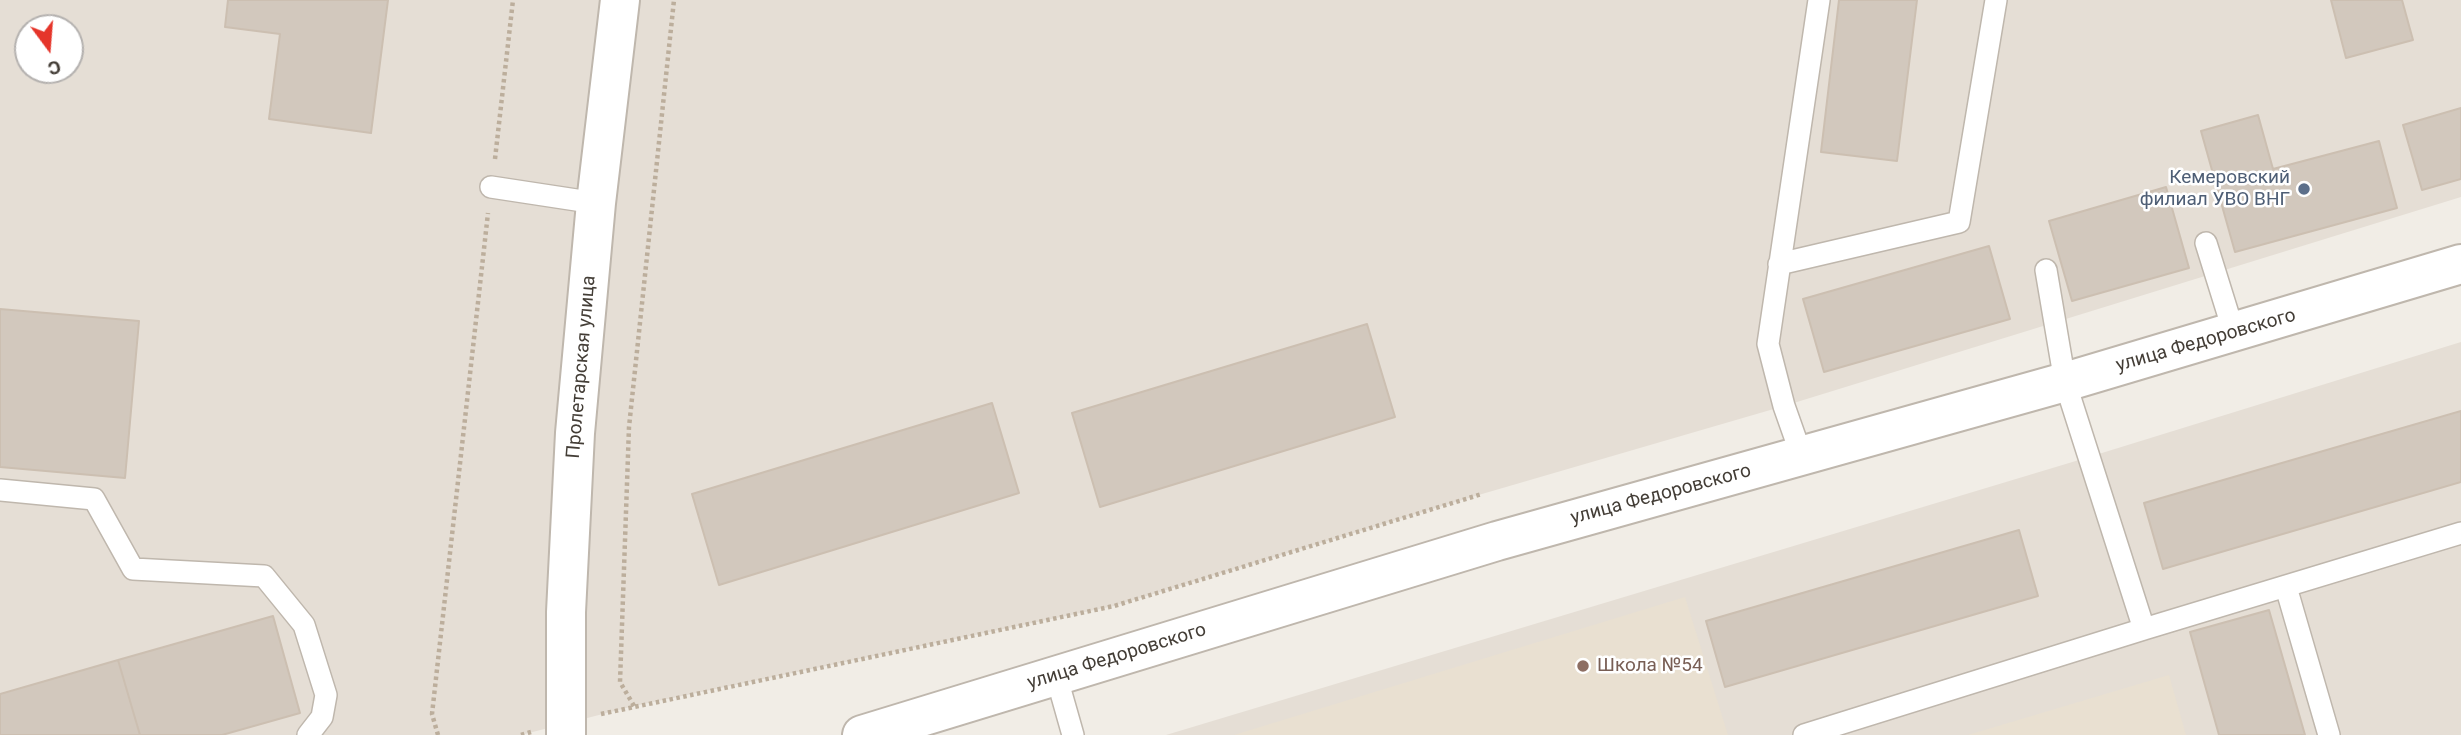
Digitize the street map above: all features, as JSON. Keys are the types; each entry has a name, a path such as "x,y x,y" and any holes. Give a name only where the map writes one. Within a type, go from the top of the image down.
{"street":[{"name":"Пролетарская улица","path":"566,729 566,612 575,433 596,203 620,0"},
{"name":"улица Федоровского","path":"863,735 1497,541 2065,382 2461,264"}],"lane":[{"path":"1802,457 1784,406 1768,344 1819,0"},
{"path":"1779,264 1959,222 1996,0"},
{"path":"491,187 596,203"},
{"path":"2206,243 2234,333"},
{"path":"2046,270 2065,382 2144,629"},
{"path":"0,490 93,499 134,569 264,576 304,625 326,695 322,718 308,735"},
{"path":"1804,735 2461,533"},
{"path":"2286,587 2329,735"},
{"path":"1056,675 1073,735"}],"path":[{"path":"438,735 432,714 513,0"},
{"path":"634,706 620,682 629,427 674,0"},
{"path":"520,735 566,729 634,706 1114,606 1482,494"}],"shaded area":[{"path":"0,0 2461,0 2461,197 1784,406 1114,606 634,706 521,735 0,735"},
{"path":"2461,342 2461,735 1166,735 2089,457"},
{"name":"Школа №54","path":"1685,597 1728,735 1234,735"},
{"path":"2169,675 2186,735 1968,735"}],"building":[{"path":"228,0 388,0 371,133 269,119 280,34 225,27"},
{"path":"1839,0 1917,0 1897,161 1821,152"},
{"path":"2331,0 2402,0 2413,40 2346,58"},
{"path":"2461,108 2461,179 2422,190 2403,125"},
{"name":"Кемеровский филиал УВО ВНГ","path":"2258,115 2273,169 2379,141 2397,208 2235,252 2201,131"},
{"path":"2166,187 2189,268 2072,301 2049,221"},
{"path":"1989,246 2010,319 1824,372 1803,299"},
{"path":"0,309 139,321 125,478 0,467"},
{"path":"1367,324 1395,417 1100,507 1072,413"},
{"path":"992,403 1019,493 719,585 692,494"},
{"path":"2461,411 2461,482 2163,569 2144,503"},
{"path":"2019,530 2038,596 1725,687 1706,621"},
{"path":"2269,610 2305,735 2219,735 2190,632"},
{"path":"273,616 300,713 222,735 140,735 118,660"},
{"path":"118,660 140,735 0,735 0,694"}],"place":[{"name":"Кемеровский филиал УВО ВНГ","path":"2304,189"},
{"name":"Школа №54","path":"1583,666"}]}
